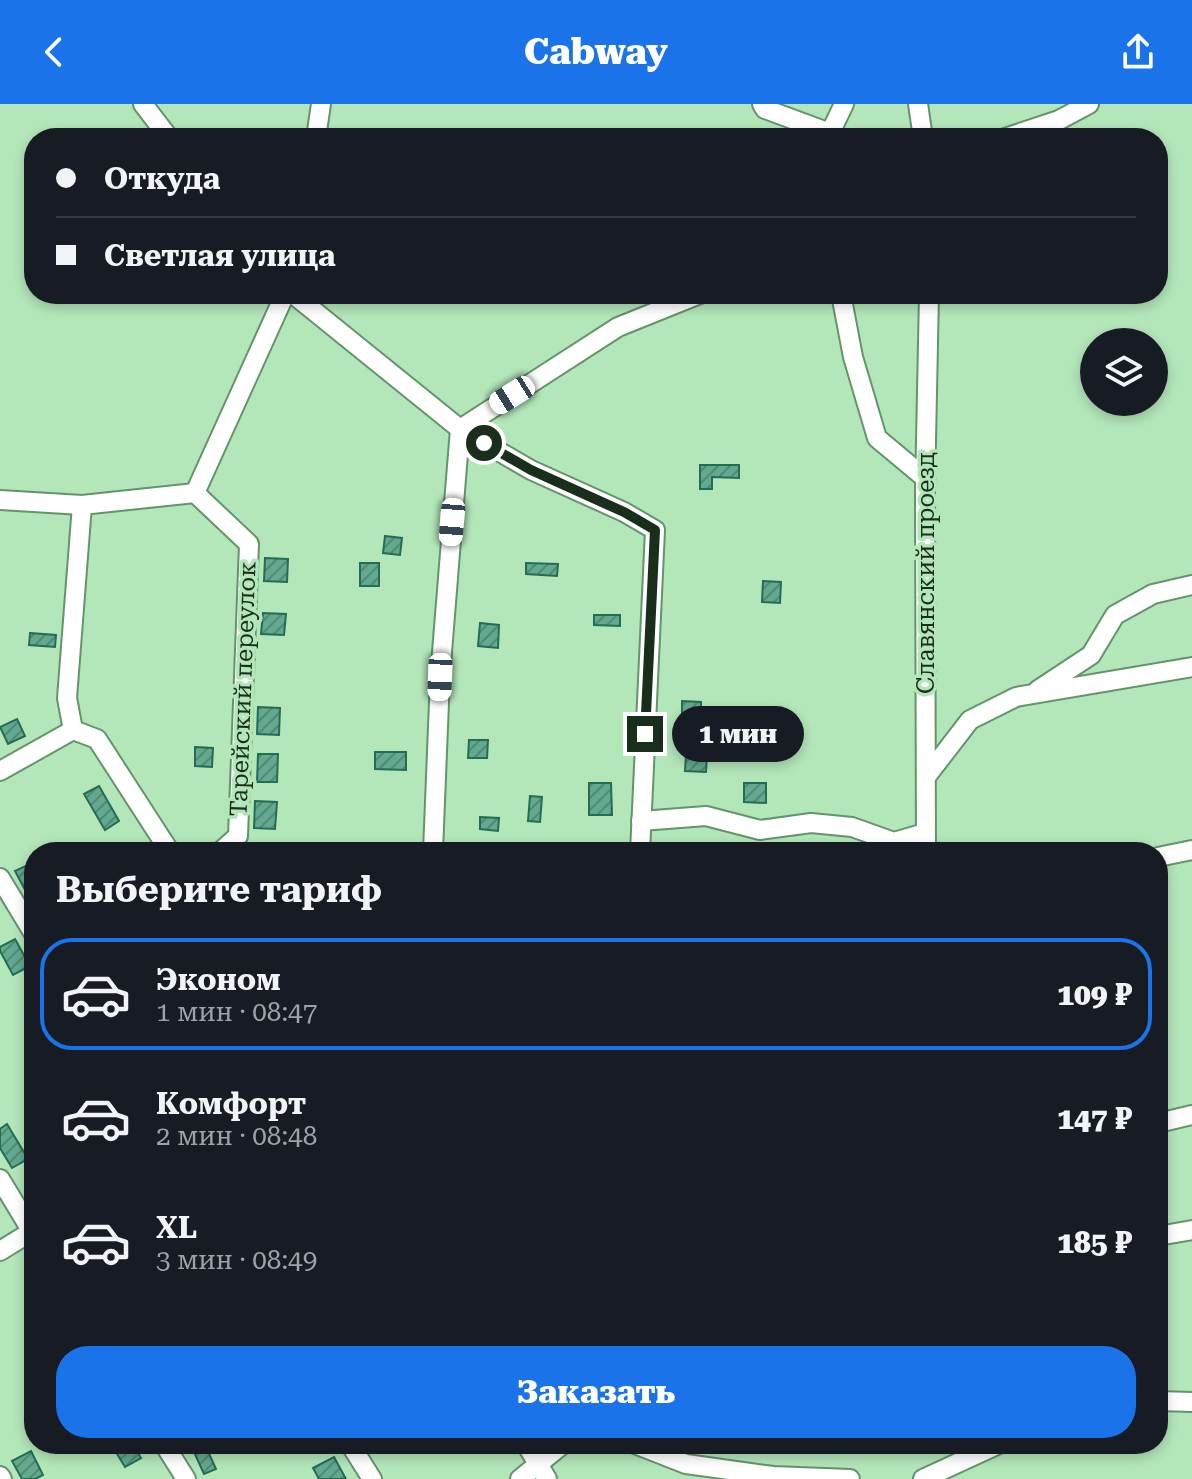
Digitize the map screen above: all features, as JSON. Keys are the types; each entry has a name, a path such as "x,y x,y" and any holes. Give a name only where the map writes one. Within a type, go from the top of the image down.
{"street":[{"path":"143,104 161,128"},
{"path":"317,128 321,104"},
{"path":"762,104 765,109 811,128"},
{"path":"834,128 844,104"},
{"path":"918,104 922,128"},
{"path":"1035,128 1059,120 1089,104"},
{"path":"0,500 82,505 195,493 280,304"},
{"path":"305,304 460,429 531,470 624,512 655,530 640,842"},
{"path":"460,429 618,327 675,304"},
{"path":"843,304 853,357 877,438 925,478"},
{"name":"Славянский проезд","path":"925,842 925,478 929,304"},
{"path":"433,842 440,677 460,429"},
{"name":"Тарейский переулок","path":"195,493 249,544 238,836 231,842"},
{"path":"73,730 67,698 82,505"},
{"path":"1032,694 1091,655 1115,615 1153,594 1192,585"},
{"path":"926,777 970,720 1016,697 1192,667"},
{"path":"0,771 73,730 97,739 164,842"},
{"path":"641,821 706,816 760,830 811,823 852,827 894,842 925,833"},
{"path":"1168,855 1192,850"},
{"path":"0,878 24,918"},
{"path":"1168,1121 1192,1115"},
{"path":"0,1179 24,1218"},
{"path":"1168,1223 1192,1224"},
{"path":"1168,1234 1192,1230"},
{"path":"0,1251 24,1237"},
{"path":"1168,1401 1192,1402"},
{"path":"170,1454 186,1479"},
{"path":"356,1454 372,1479"},
{"path":"520,1479 542,1471 555,1454"},
{"path":"660,1454 686,1464 760,1476 850,1479"},
{"path":"923,1479 977,1454"}],"building":[{"path":"700,465 739,465 739,478 712,477 712,489 700,489"},
{"path":"385,536 402,538 400,555 383,553"},
{"path":"265,558 288,559 287,582 264,581"},
{"path":"360,563 379,563 379,586 360,586"},
{"path":"526,563 558,564 557,576 526,574"},
{"path":"763,581 781,582 780,603 762,602"},
{"path":"263,613 286,614 284,635 261,634"},
{"path":"594,615 620,615 620,626 594,625"},
{"path":"480,623 499,625 498,648 478,646"},
{"path":"30,633 56,635 55,647 29,645"},
{"path":"682,701 701,702 701,720 682,719"},
{"path":"258,707 280,708 279,735 257,734"},
{"path":"17,719 25,736 8,744 0,727"},
{"path":"469,740 488,740 487,758 468,758"},
{"path":"195,747 213,748 212,767 195,766"},
{"path":"375,752 406,752 406,770 375,769"},
{"path":"258,754 278,754 277,782 257,782"},
{"path":"686,755 707,756 706,772 685,771"},
{"path":"589,783 611,783 612,815 589,815"},
{"path":"744,783 766,783 766,803 744,802"},
{"path":"99,786 119,821 105,830 84,794"},
{"path":"530,796 542,797 540,822 528,821"},
{"path":"255,801 277,802 275,829 254,828"},
{"path":"480,817 499,818 498,831 480,829"},
{"path":"24,867 24,888 15,871"},
{"path":"15,939 24,955 24,969 13,975 0,947"},
{"path":"7,1124 24,1152 24,1161 12,1168 0,1148 0,1129"},
{"path":"32,1454 43,1475 35,1479 22,1479 12,1461"},
{"path":"117,1454 139,1454 141,1458 125,1467"},
{"path":"195,1454 209,1454 216,1469 204,1474"},
{"path":"334,1457 346,1479 319,1479 313,1468"}],"route":[{"path":"484,443 531,470 624,512 655,530 645,734"}]}
